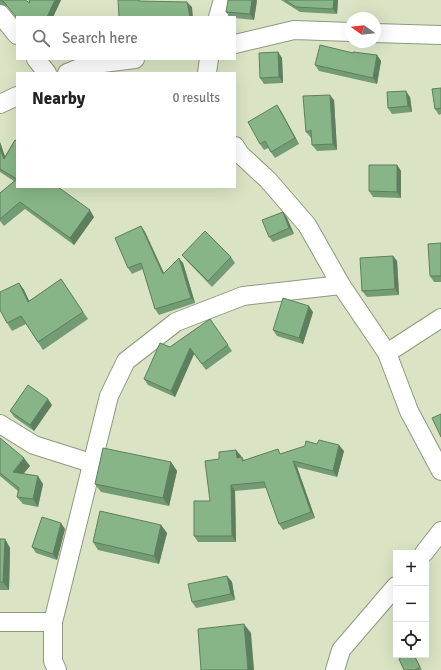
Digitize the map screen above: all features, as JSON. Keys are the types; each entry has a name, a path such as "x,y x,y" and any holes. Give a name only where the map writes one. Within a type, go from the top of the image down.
{"street":[{"path":"218,16 223,0"},
{"path":"0,14 16,34"},
{"path":"236,44 294,30 345,32"},
{"path":"381,33 441,35"},
{"path":"37,60 46,72"},
{"path":"70,72 87,65 127,60"},
{"path":"207,72 209,60"},
{"path":"0,104 16,96"},
{"path":"236,148 240,154 268,180 307,225 342,285 387,353 409,411 441,471"},
{"path":"57,670 53,661 53,622 91,463 110,396 126,361 176,322 243,296 342,285"},
{"path":"387,353 441,318"},
{"path":"0,424 34,445 91,463"},
{"path":"426,550 441,531"},
{"path":"335,670 341,650 393,589"},
{"path":"0,622 53,622"}],"building":[{"path":"0,0 25,0 30,3 29,0 55,0 47,16 16,17 4,2"},
{"path":"118,0 187,2 190,16 119,16"},
{"path":"228,0 252,0 250,14 226,12"},
{"path":"285,0 334,0 333,9 296,7"},
{"path":"320,45 353,53 377,55 373,78 315,65"},
{"path":"278,52 279,77 260,78 259,53"},
{"path":"441,88 441,108 435,109 432,89"},
{"path":"406,91 408,106 388,108 387,92"},
{"path":"330,95 333,144 312,145 311,130 306,132 303,96"},
{"path":"277,105 295,138 271,152 265,141 260,144 248,122"},
{"path":"16,140 16,178 0,169 0,149 4,159"},
{"path":"369,165 397,165 397,192 369,191"},
{"path":"16,180 16,188 59,188 90,210 70,238 20,202 0,219 0,193"},
{"path":"283,212 289,228 269,237 262,220"},
{"path":"141,226 163,274 179,258 191,298 155,309 141,263 128,268 115,238"},
{"path":"205,231 231,257 208,281 182,255"},
{"path":"441,243 441,276 430,276 428,244"},
{"path":"393,256 395,289 362,291 360,258"},
{"path":"61,279 83,312 38,342 21,316 7,323 0,310 0,292 19,283 28,302"},
{"path":"283,298 309,306 299,338 273,330"},
{"path":"210,319 228,345 202,364 190,348 171,391 144,379 160,343 170,347"},
{"path":"28,385 48,399 30,425 10,411"},
{"path":"441,414 441,437 432,418"},
{"path":"0,438 24,458 13,472 38,476 33,499 17,497 19,488 0,473"},
{"path":"319,440 339,445 333,471 293,461 311,512 279,524 264,482 231,485 232,536 194,536 194,501 210,501 205,461 219,459 219,452 236,450 237,458 242,457 242,461 278,449 280,454 305,446 306,441 317,444"},
{"path":"103,448 171,462 163,498 95,484"},
{"path":"100,511 161,525 154,556 93,542"},
{"path":"42,517 61,523 53,554 32,547"},
{"path":"0,539 5,539 3,582 0,582"},
{"path":"227,576 231,594 192,602 188,584"},
{"path":"244,624 248,670 201,670 198,629"},
{"path":"416,658 420,667 415,670 404,670 399,659"}]}
